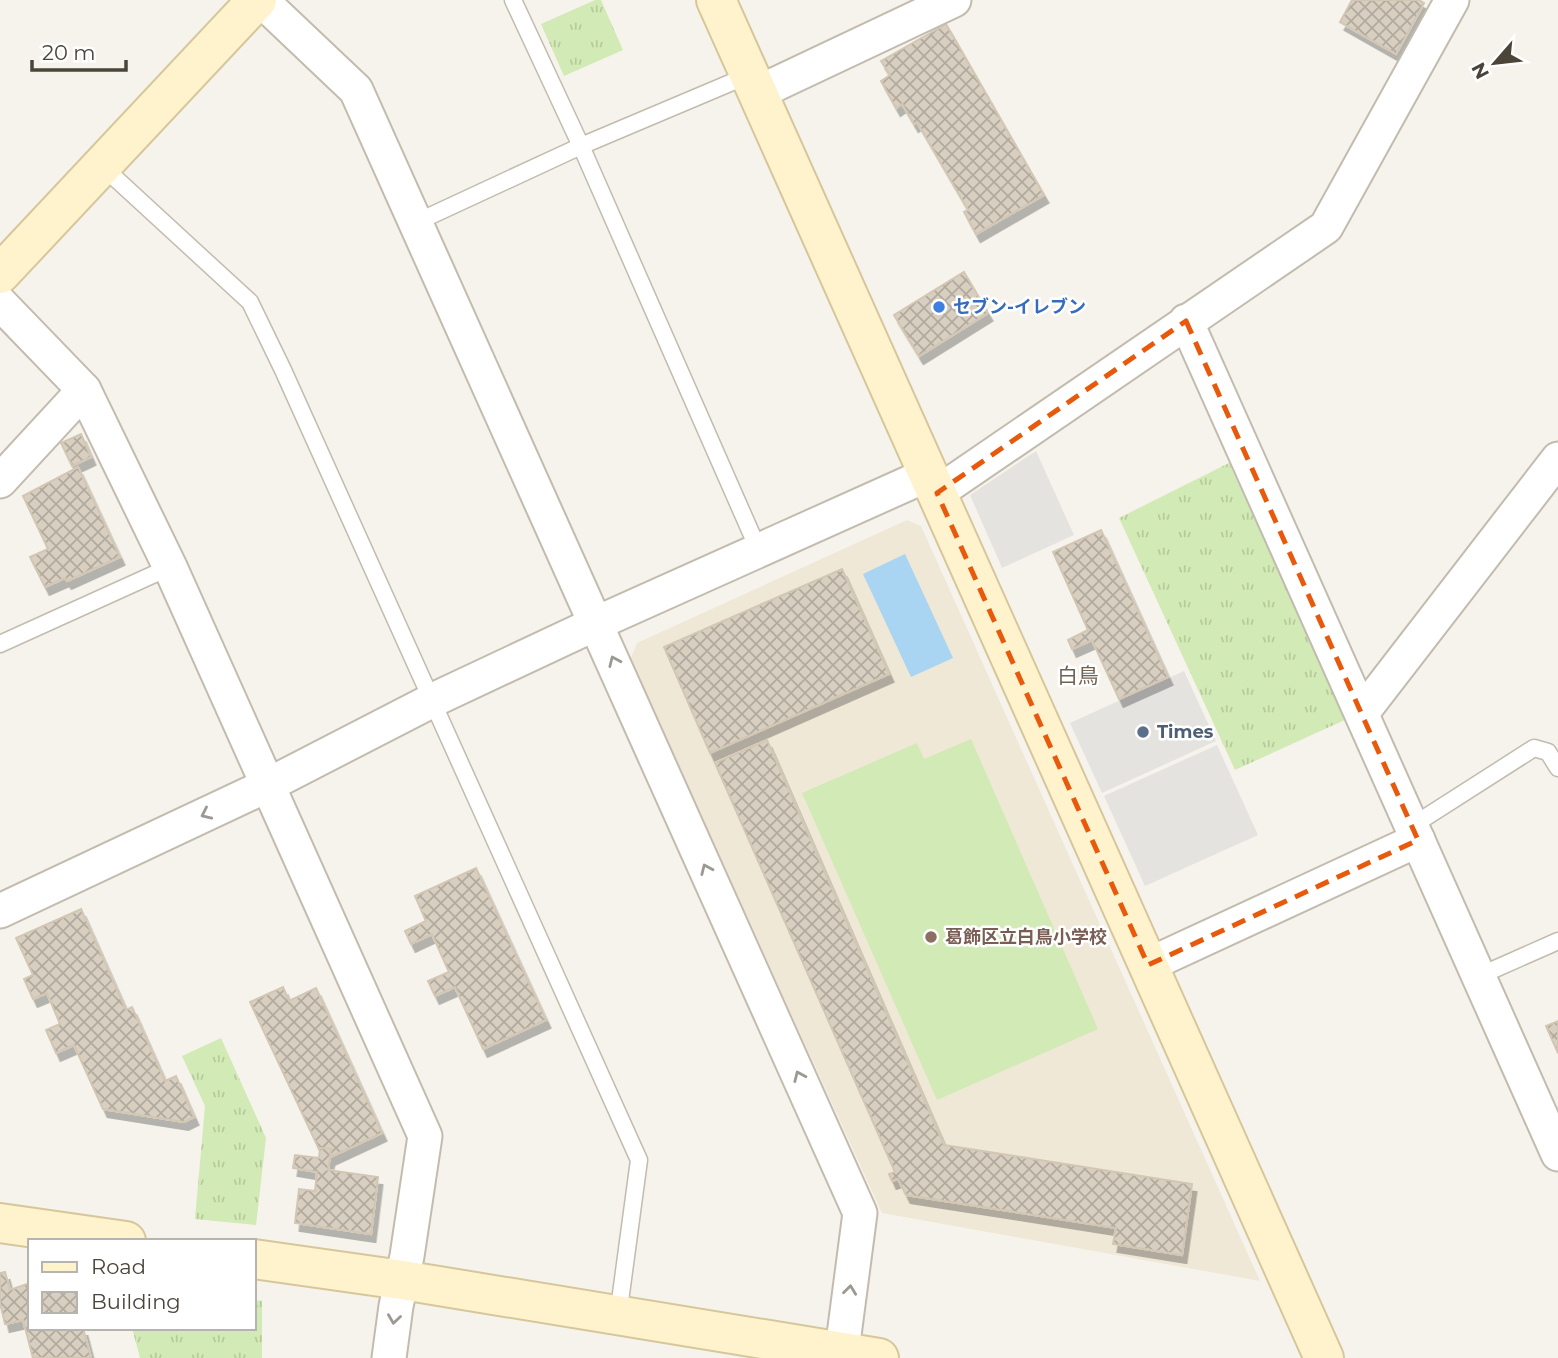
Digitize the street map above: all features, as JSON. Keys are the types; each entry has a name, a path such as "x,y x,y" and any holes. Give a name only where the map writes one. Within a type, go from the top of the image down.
{"street":[{"path":"0,274 259,0 356,90 860,1213 841,1355"},
{"path":"716,0 1324,1358"},
{"path":"753,84 954,0"},
{"path":"0,911 268,785 433,700 597,623 759,551 933,483 1186,321 1326,227 1452,0"},
{"path":"0,303 84,390 170,567 425,1136 389,1358"},
{"path":"1186,321 1558,1154"},
{"path":"0,481 84,390"},
{"path":"1362,713 1558,460"},
{"path":"1148,965 1415,833"},
{"path":"0,1223 112,1239"},
{"path":"256,1259 402,1280 841,1355 878,1358"}],"lane":[{"path":"513,0 581,146 759,551"},
{"path":"417,222 581,146 753,84"},
{"path":"101,165 250,302 433,700 639,1160 618,1316"},
{"path":"0,644 170,567"},
{"path":"1415,833 1534,748 1548,752 1558,768"},
{"path":"1479,976 1558,941"}],"highlighted area":[{"path":"1186,321 1418,840 1148,965 937,493"}],"shaded area":[{"path":"1036,451 1074,535 1002,568 970,495"},
{"name":"葛飾区立白鳥小学校","path":"907,520 921,526 1260,1281 882,1213 630,660 637,643"},
{"name":"Times","path":"1184,671 1216,741 1102,793 1070,723"},
{"path":"1217,745 1258,835 1145,886 1104,796"}],"green space":[{"path":"595,0 601,0 623,50 564,76 541,24"},
{"path":"1229,463 1347,719 1235,770 1119,518"},
{"path":"971,739 1098,1029 937,1100 802,793 917,743 924,759"},
{"path":"221,1038 266,1138 256,1225 195,1219 205,1106 182,1056"},
{"path":"256,1300 262,1301 262,1358 140,1358 133,1330 256,1330"}],"water":[{"path":"905,554 953,658 911,677 863,574"}],"building":[{"path":"1352,0 1419,0 1424,3 1396,54 1340,22"},
{"path":"946,24 1044,195 976,234 964,212 968,210 917,122 914,124 902,104 896,108 881,81 890,75 881,61"},
{"path":"964,272 988,313 919,356 894,315"},
{"path":"81,434 91,457 72,466 61,443"},
{"path":"78,467 120,557 67,581 65,578 45,587 30,557 48,549 23,496"},
{"path":"1101,530 1168,677 1119,699 1092,640 1072,649 1068,640 1088,630 1053,552"},
{"path":"842,569 889,674 710,753 664,647"},
{"path":"767,740 944,1145 1192,1184 1182,1255 1113,1244 1116,1228 906,1195 898,1179 892,1181 889,1174 895,1172 715,763"},
{"path":"476,868 546,1020 483,1049 455,987 435,996 428,981 449,972 432,934 411,944 405,931 426,921 415,896"},
{"path":"81,909 126,1010 132,1007 165,1081 176,1076 194,1117 184,1122 103,1109 74,1045 56,1053 46,1030 60,1024 47,993 33,999 24,979 33,975 16,938"},
{"path":"283,987 289,1001 316,988 382,1133 324,1160 250,1002"},
{"path":"1558,1021 1558,1053 1546,1026"},
{"path":"320,1148 331,1149 328,1170 378,1177 371,1234 295,1223 299,1189 315,1191 317,1172 293,1168 295,1155 319,1158"},
{"path":"5,1272 10,1290 28,1284 28,1330 84,1330 91,1358 33,1358 23,1320 5,1324 0,1303 0,1273"}],"place":[{"name":"セブン-イレブン","path":"939,307"},
{"name":"Times","path":"1143,732"},
{"name":"葛飾区立白鳥小学校","path":"931,937"}],"district":[{"name":"白鳥","path":"1078,675"}]}
